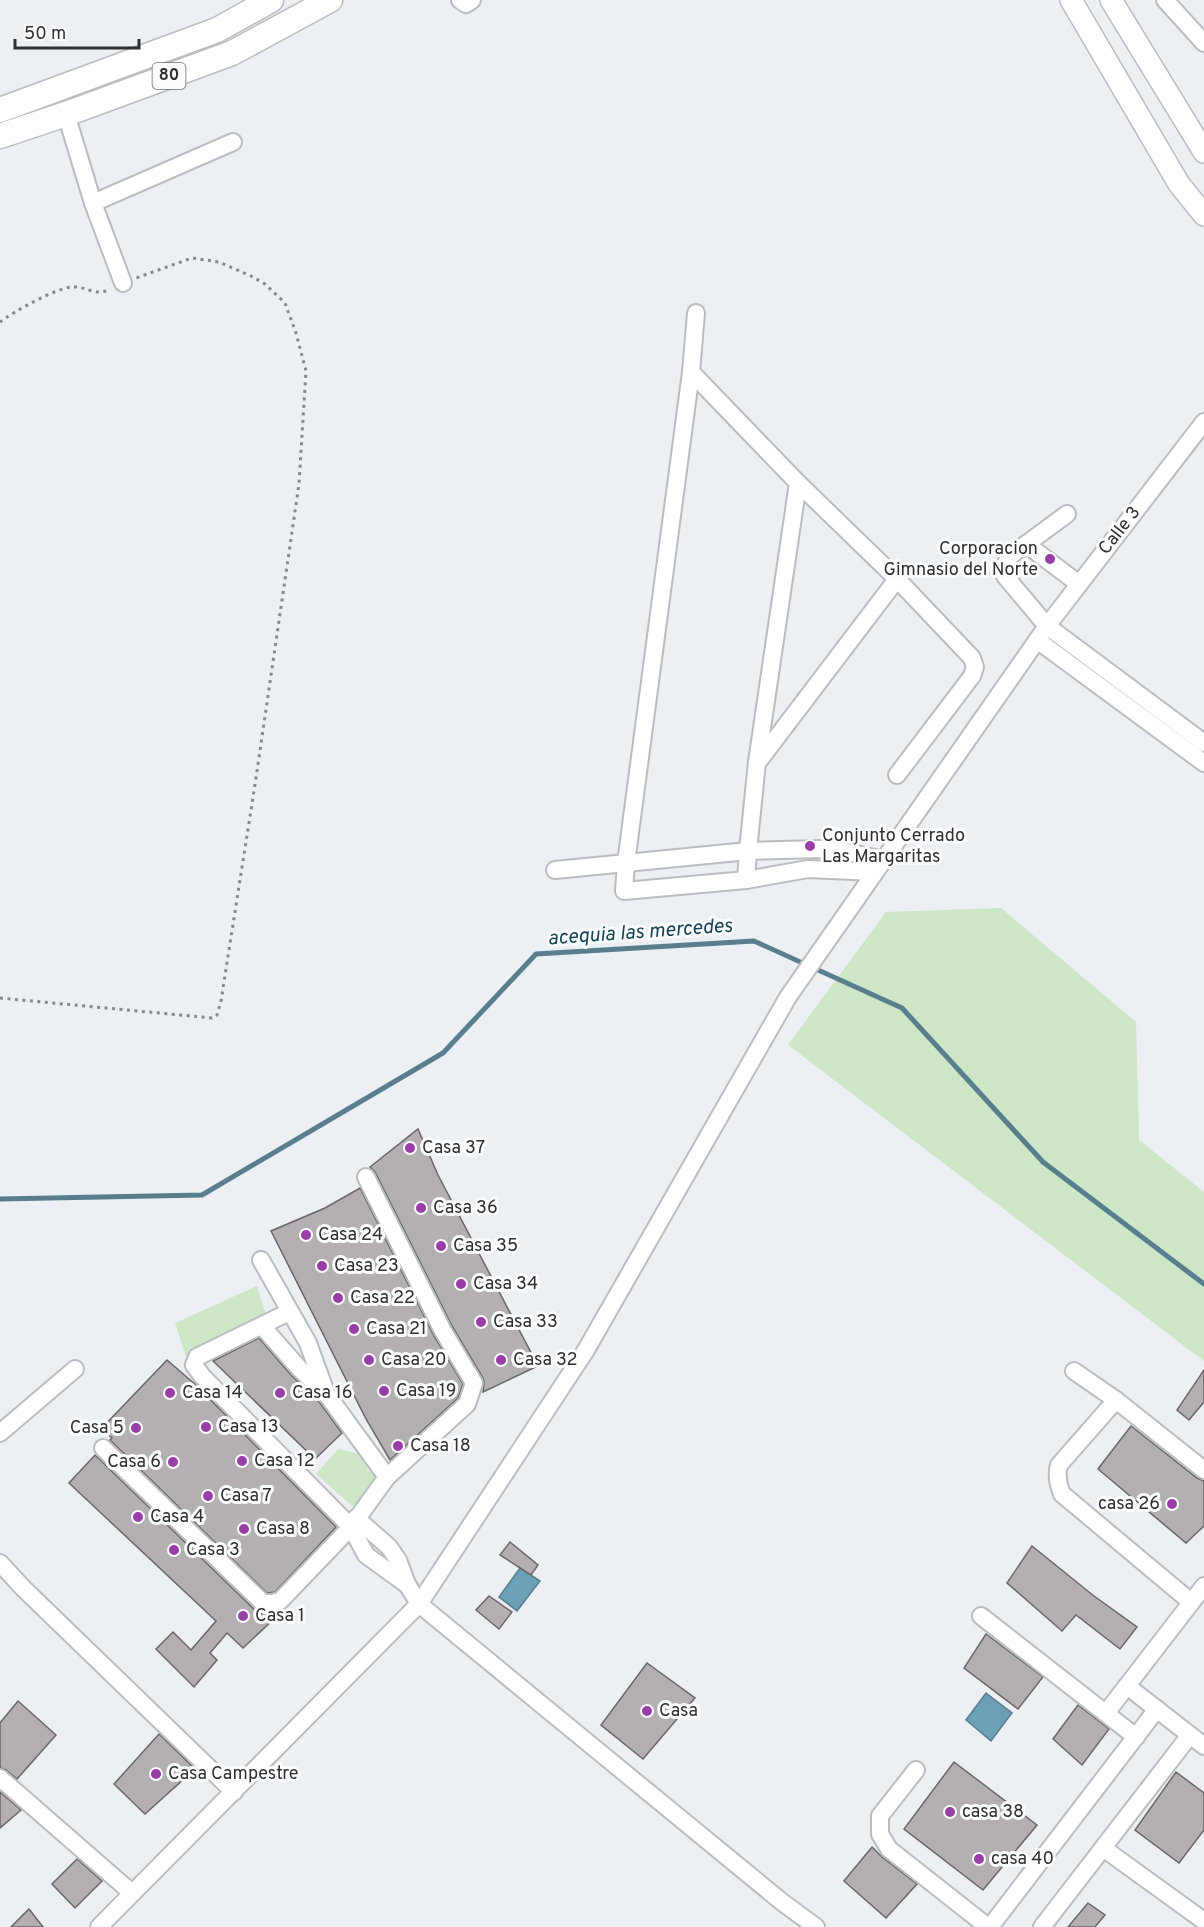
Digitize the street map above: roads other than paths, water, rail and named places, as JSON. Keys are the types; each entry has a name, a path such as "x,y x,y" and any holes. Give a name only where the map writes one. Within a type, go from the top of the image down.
{"highway":[{"name":"80","path":"0,110 217,30 271,0"},
{"name":"80","path":"0,136 232,53 330,0"}],"main road":[{"path":"1071,0 1179,184 1204,215"},
{"path":"1111,0 1204,152"}],"street":[{"path":"460,0 466,4 472,0"},
{"path":"1165,0 1204,42"},
{"path":"66,114 93,203 123,283"},
{"path":"93,203 233,142"},
{"path":"696,313 691,372 624,891 746,880 808,869 879,866"},
{"path":"691,372 798,483 897,579 972,658 975,667 972,676 897,775"},
{"name":"Calle 3","path":"99,1927 418,1604 586,1350 788,997 1047,626 1204,422"},
{"path":"746,880 757,762 798,483"},
{"path":"1067,514 1010,556 1005,565 1005,576 1047,626 1204,742"},
{"path":"1026,544 1078,584"},
{"path":"757,762 897,579"},
{"path":"1037,640 1204,763"},
{"path":"555,870 748,851 821,849 838,850 879,866"},
{"path":"103,1448 263,1603 280,1601 353,1523 387,1477 467,1404 474,1383 443,1331 366,1177"},
{"path":"261,1260 308,1343 328,1396"},
{"path":"289,1312 197,1357 194,1365 202,1376 353,1523 366,1555 407,1584 418,1604 782,1902 816,1927"},
{"path":"262,1326 298,1367 328,1396 387,1477"},
{"path":"0,1433 75,1369"},
{"path":"1074,1371 1116,1400 1204,1470"},
{"path":"1116,1400 1059,1465 1058,1483 1062,1494 1191,1602"},
{"path":"0,1563 22,1588 234,1792"},
{"path":"1106,1713 1204,1586"},
{"path":"981,1616 1136,1737"},
{"path":"1127,1686 1204,1746"},
{"path":"916,1770 880,1816 880,1834 889,1849 989,1927 1157,1709"},
{"path":"1042,1927 1190,1735"},
{"path":"0,1778 132,1893"},
{"path":"1103,1848 1204,1921"}],"water":[{"path":"520,1568 540,1581 517,1611 499,1597"},
{"path":"986,1693 1012,1713 991,1741 966,1720"}],"waterway":[{"name":"acequia las mercedes","path":"0,1199 202,1195 443,1053 536,954 754,941 902,1008 1043,1162 1204,1284"}],"place":[{"name":"Corporacion Gimnasio del Norte","path":"1050,559"},
{"name":"Conjunto Cerrado Las Margaritas","path":"810,846"},
{"name":"Casa 37","path":"410,1148"},
{"name":"Casa 36","path":"421,1208"},
{"name":"Casa 24","path":"306,1235"},
{"name":"Casa 35","path":"441,1246"},
{"name":"Casa 23","path":"322,1266"},
{"name":"Casa 34","path":"461,1284"},
{"name":"Casa 22","path":"338,1298"},
{"name":"Casa 33","path":"481,1322"},
{"name":"Casa 21","path":"354,1329"},
{"name":"Casa 20","path":"369,1360"},
{"name":"Casa 32","path":"501,1360"},
{"name":"Casa 19","path":"384,1391"},
{"name":"Casa 14","path":"170,1393"},
{"name":"Casa 16","path":"280,1393"},
{"name":"Casa 13","path":"206,1427"},
{"name":"Casa 5","path":"136,1428"},
{"name":"Casa 18","path":"398,1446"},
{"name":"Casa 12","path":"242,1461"},
{"name":"Casa 6","path":"173,1462"},
{"name":"Casa 7","path":"208,1496"},
{"name":"casa 26","path":"1172,1504"},
{"name":"Casa 4","path":"138,1517"},
{"name":"Casa 8","path":"244,1529"},
{"name":"Casa 3","path":"174,1550"},
{"name":"Casa 1","path":"243,1616"},
{"name":"Casa","path":"647,1711"},
{"name":"Casa Campestre","path":"156,1774"},
{"name":"casa 38","path":"950,1812"},
{"name":"casa 40","path":"979,1859"}]}
